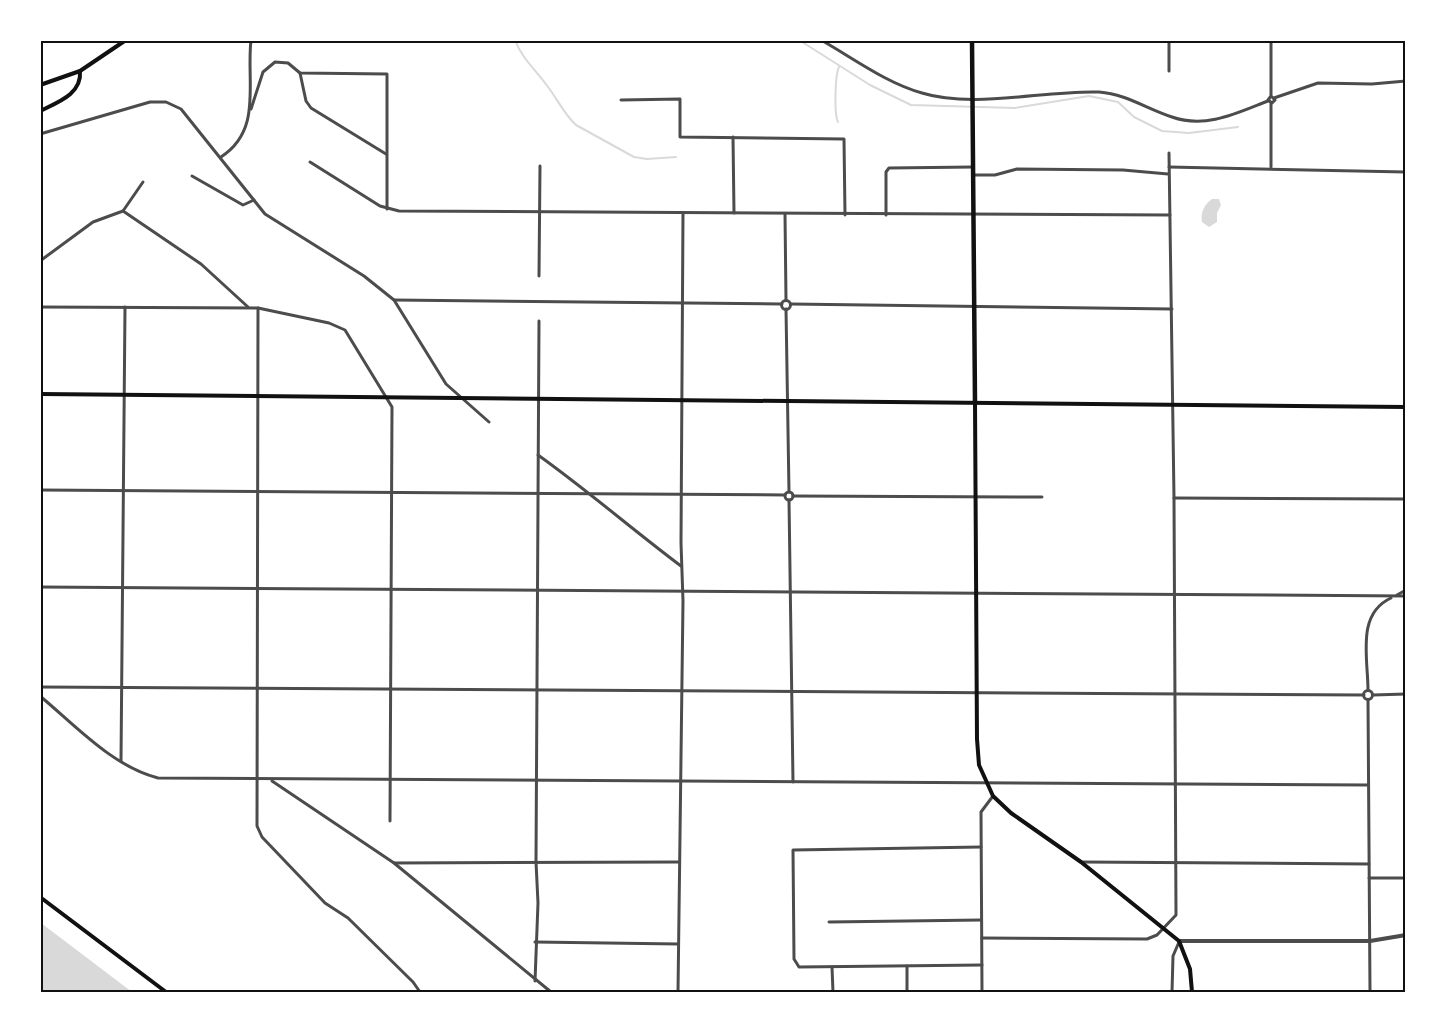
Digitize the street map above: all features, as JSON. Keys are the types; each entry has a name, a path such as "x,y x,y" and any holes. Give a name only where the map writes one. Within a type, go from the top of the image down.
{"main road":[{"path":"40,85 80,70 126,40"},
{"path":"974,40 977,757 986,784 993,796 1011,813 1081,862 1179,941 1190,969 1192,993"},
{"path":"40,111 72,93 79,84 80,70"},
{"path":"40,394 1406,407"},
{"path":"40,897 166,993"}],"street":[{"path":"251,40 251,110"},
{"path":"821,40 908,88 936,97 1000,98 1098,92 1129,99 1172,117 1199,121 1225,118 1270,102"},
{"path":"1169,40 1169,71"},
{"path":"1271,40 1273,97 1270,102 1271,167"},
{"path":"220,157 239,142 263,72 270,64 288,63 300,73 306,101 311,108 386,154"},
{"path":"300,73 387,74 387,209"},
{"path":"1273,97 1318,83 1372,84 1406,81"},
{"path":"621,100 680,99 680,137 844,139 845,215"},
{"path":"40,134 150,102 166,102 181,109 265,214 364,276 394,300 446,384 457,397 489,422"},
{"path":"733,137 734,213"},
{"path":"982,938 1147,939 1165,928 1176,915 1174,498 1169,153"},
{"path":"310,162 387,209 399,211 886,216 1170,215"},
{"path":"539,276 540,166"},
{"path":"886,216 887,169 892,167 973,167"},
{"path":"1169,167 1271,167 1406,172"},
{"path":"974,175 995,175 1017,169 1123,170 1169,174"},
{"path":"192,176 240,204 245,205 254,200"},
{"path":"40,261 93,222 123,211 142,182"},
{"path":"123,211 201,264 248,308"},
{"path":"678,993 682,690 683,213"},
{"path":"785,214 786,300 790,304 1172,309"},
{"path":"394,300 782,304 786,300"},
{"path":"782,304 786,309 789,492 793,496 1042,496"},
{"path":"786,309 790,304"},
{"path":"40,307 258,308 329,323 345,330 392,408 390,821"},
{"path":"121,761 125,307"},
{"path":"258,308 257,822 262,837 325,903 348,918 412,982 420,993"},
{"path":"535,981 538,903 536,690 539,321"},
{"path":"538,455 681,566"},
{"path":"40,490 785,495 789,492"},
{"path":"785,495 789,500 793,782"},
{"path":"789,500 793,496"},
{"path":"1174,498 1406,499"},
{"path":"40,587 977,595 1406,596"},
{"path":"1364,695 1368,690 1369,619 1375,607 1406,590"},
{"path":"40,687 1364,695"},
{"path":"1368,690 1373,694 1406,694"},
{"path":"1368,700 1373,694"},
{"path":"1364,695 1368,700 1370,993"},
{"path":"40,696 99,746 121,761 158,778 1368,785"},
{"path":"271,780 394,863 551,993"},
{"path":"982,993 982,808 993,796"},
{"path":"981,847 793,850 796,964 802,967 982,965"},
{"path":"394,863 679,862"},
{"path":"1081,862 1369,864"},
{"path":"1369,878 1406,878"},
{"path":"829,922 981,920"},
{"path":"1172,993 1173,956 1179,941 1370,941 1406,935"},
{"path":"535,942 678,944"},
{"path":"907,966 907,993"},
{"path":"832,967 833,993"}],"shaded area":[{"path":"1212,199 1219,199 1221,205 1217,213 1217,222 1209,227 1202,222 1202,212"},
{"path":"41,923 132,992 41,992"}],"waterway":[{"path":"515,40 526,59 576,125 634,157 647,159 676,157"},
{"path":"799,40 870,85 911,105 1015,108 1089,96 1118,102 1134,117 1162,131 1189,133 1238,127"},
{"path":"838,122 836,94 839,67"}]}
